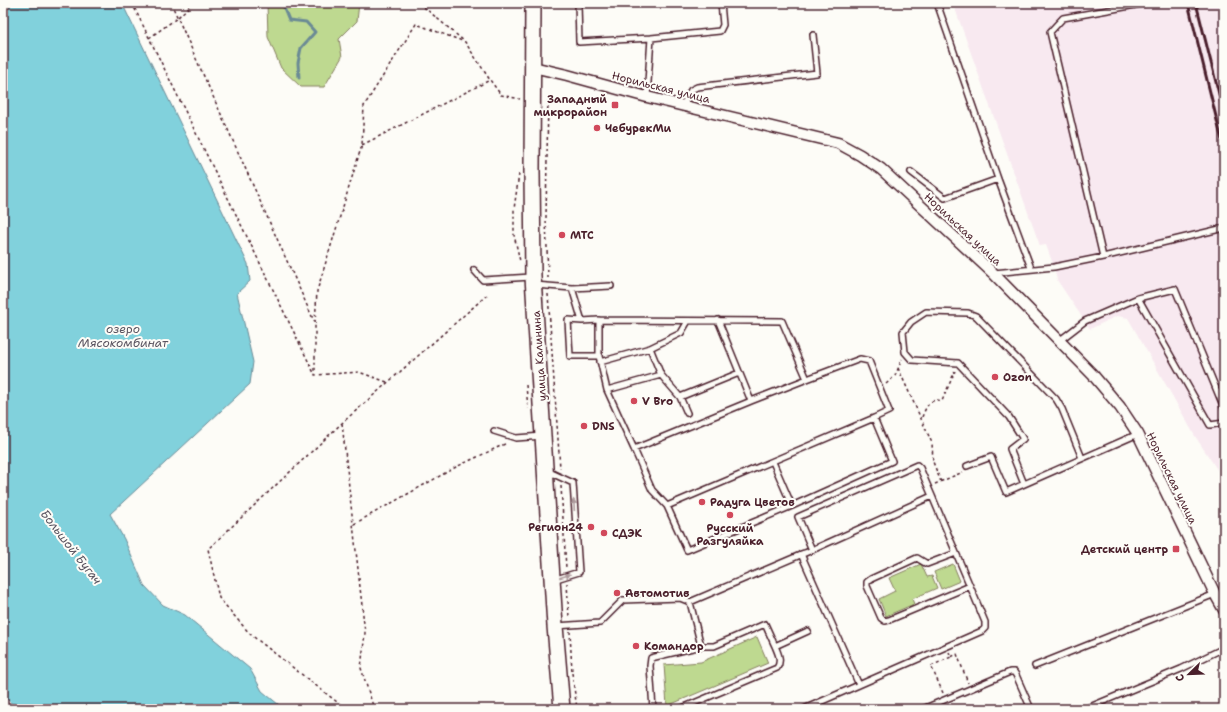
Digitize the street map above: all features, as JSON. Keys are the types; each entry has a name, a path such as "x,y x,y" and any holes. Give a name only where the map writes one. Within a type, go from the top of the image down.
{"main road":[{"name":"улица Калинина","path":"533,3 532,171 546,471 559,578 562,626 562,709"}],"street":[{"name":"Норильская улица","path":"533,67 683,106 838,143 881,169 993,273 1093,375 1120,407 1138,434 1224,610"}],"lane":[{"path":"578,3 579,42 651,38 720,31 723,25 721,3"},
{"path":"936,3 1031,268"},
{"path":"1103,257 1050,32 1063,18 1147,3"},
{"path":"683,106 691,90 697,87 817,73 814,35"},
{"path":"647,97 651,38"},
{"path":"911,172 945,198 998,179"},
{"path":"993,273 1031,268 1054,267 1103,257 1224,228"},
{"path":"474,270 483,280 538,283 572,288 612,286"},
{"path":"572,288 582,320"},
{"path":"1059,341 1085,321 1138,298 1175,289 1224,408"},
{"path":"1138,298 1210,425 1224,423"},
{"path":"1024,484 1010,449 1023,439 1009,418 958,363 912,360 905,352 903,332 911,322 926,312 968,313 976,316 1056,399 1062,409 1082,458"},
{"path":"599,356 570,356 568,320 782,321 807,378"},
{"path":"599,320 599,356 607,390 652,490 667,506 687,550 792,506 892,461 874,418"},
{"path":"718,320 751,401"},
{"path":"600,362 650,348 681,333 688,321"},
{"path":"650,348 661,374 680,397 687,413"},
{"path":"634,449 807,378 860,359 869,361 889,411 773,462 667,506"},
{"path":"680,397 740,373"},
{"path":"607,390 661,374"},
{"path":"494,431 516,438 544,436"},
{"path":"967,466 991,457 1006,492 1138,434"},
{"path":"773,462 792,506"},
{"path":"804,709 986,628 985,622 920,468 916,465 798,517 812,550"},
{"path":"546,471 572,483 579,572 559,578"},
{"path":"562,626 600,623 623,600 680,598 690,602 812,550 932,496"},
{"path":"956,553 927,564 920,559 914,558 871,579 867,582 867,586 881,618 885,620 889,620 970,586"},
{"path":"801,554 859,685"},
{"path":"1035,666 1215,594"},
{"path":"690,602 701,646"},
{"path":"653,709 650,666 652,658 701,646 714,646 765,624 780,660 777,668 680,709"},
{"path":"775,646 808,631"},
{"path":"1085,709 1181,669 1224,648"},
{"path":"923,709 970,688 1010,672 1014,672 1031,709"}],"path":[{"path":"132,3 315,375"},
{"path":"171,3 315,323"},
{"path":"149,38 177,18 193,3"},
{"path":"233,3 240,3"},
{"path":"420,3 465,42 501,95 520,99"},
{"path":"315,375 315,323 317,291 362,145 364,106 416,24 465,42"},
{"path":"362,145 490,80"},
{"path":"548,99 546,218 538,283 560,478 559,578 562,626 572,673 577,709"},
{"path":"346,709 250,634 229,610 219,598 208,549 342,423 487,295"},
{"path":"881,390 895,376 905,352"},
{"path":"922,417 926,406 932,401 937,399 942,401 958,363"},
{"path":"898,368 922,417 932,443 933,462 941,482"},
{"path":"315,375 359,372 387,382"},
{"path":"342,423 365,633 361,668 374,709"},
{"path":"353,524 456,467 516,438"},
{"path":"928,488 966,471 964,468 967,466"},
{"path":"947,646 951,657"},
{"path":"945,699 931,666 957,654 970,688"}],"shaded area":[{"path":"953,3 1224,3 1224,474 1220,474 1195,436 1128,318 1117,316 1090,329 1057,280 1046,245 1040,246"}],"green space":[{"path":"267,3 359,3 357,21 339,39 342,57 324,87 301,87 281,68 268,37"},
{"path":"921,564 927,577 932,576 937,588 912,599 914,604 886,616 879,599 895,591 889,578"},
{"path":"953,564 960,581 941,589 934,572"},
{"path":"757,637 768,663 667,706 664,665 701,662"}],"water":[{"name":"озеро Мясокомбинат","path":"3,3 122,3 248,264 250,281 237,293 253,362 250,384 110,514 124,539 144,585 163,605 185,615 250,669 262,691 284,709 29,709 11,703 3,695"}],"waterway":[{"path":"282,3 289,20 306,22 315,32 301,48 298,63 299,78"}],"railway":[{"path":"1188,3 1224,149"},
{"path":"1196,3 1224,114"}],"place":[{"name":"Западный микрорайон","path":"615,105"},
{"name":"ЧебурекМи","path":"597,128"},
{"name":"МТС","path":"562,235"},
{"name":"Ozon","path":"995,377"},
{"name":"V Bro","path":"634,401"},
{"name":"DNS","path":"584,426"},
{"name":"Радуга Цветов","path":"702,502"},
{"name":"Русский Разгуляйка","path":"730,515"},
{"name":"Регион24","path":"591,527"},
{"name":"СДЭК","path":"604,533"},
{"name":"Детский центр","path":"1176,549"},
{"name":"Автомотив","path":"617,593"},
{"name":"Командор","path":"636,646"}],"water label":[{"name":"Большой Бугач","path":"71,547"}]}
